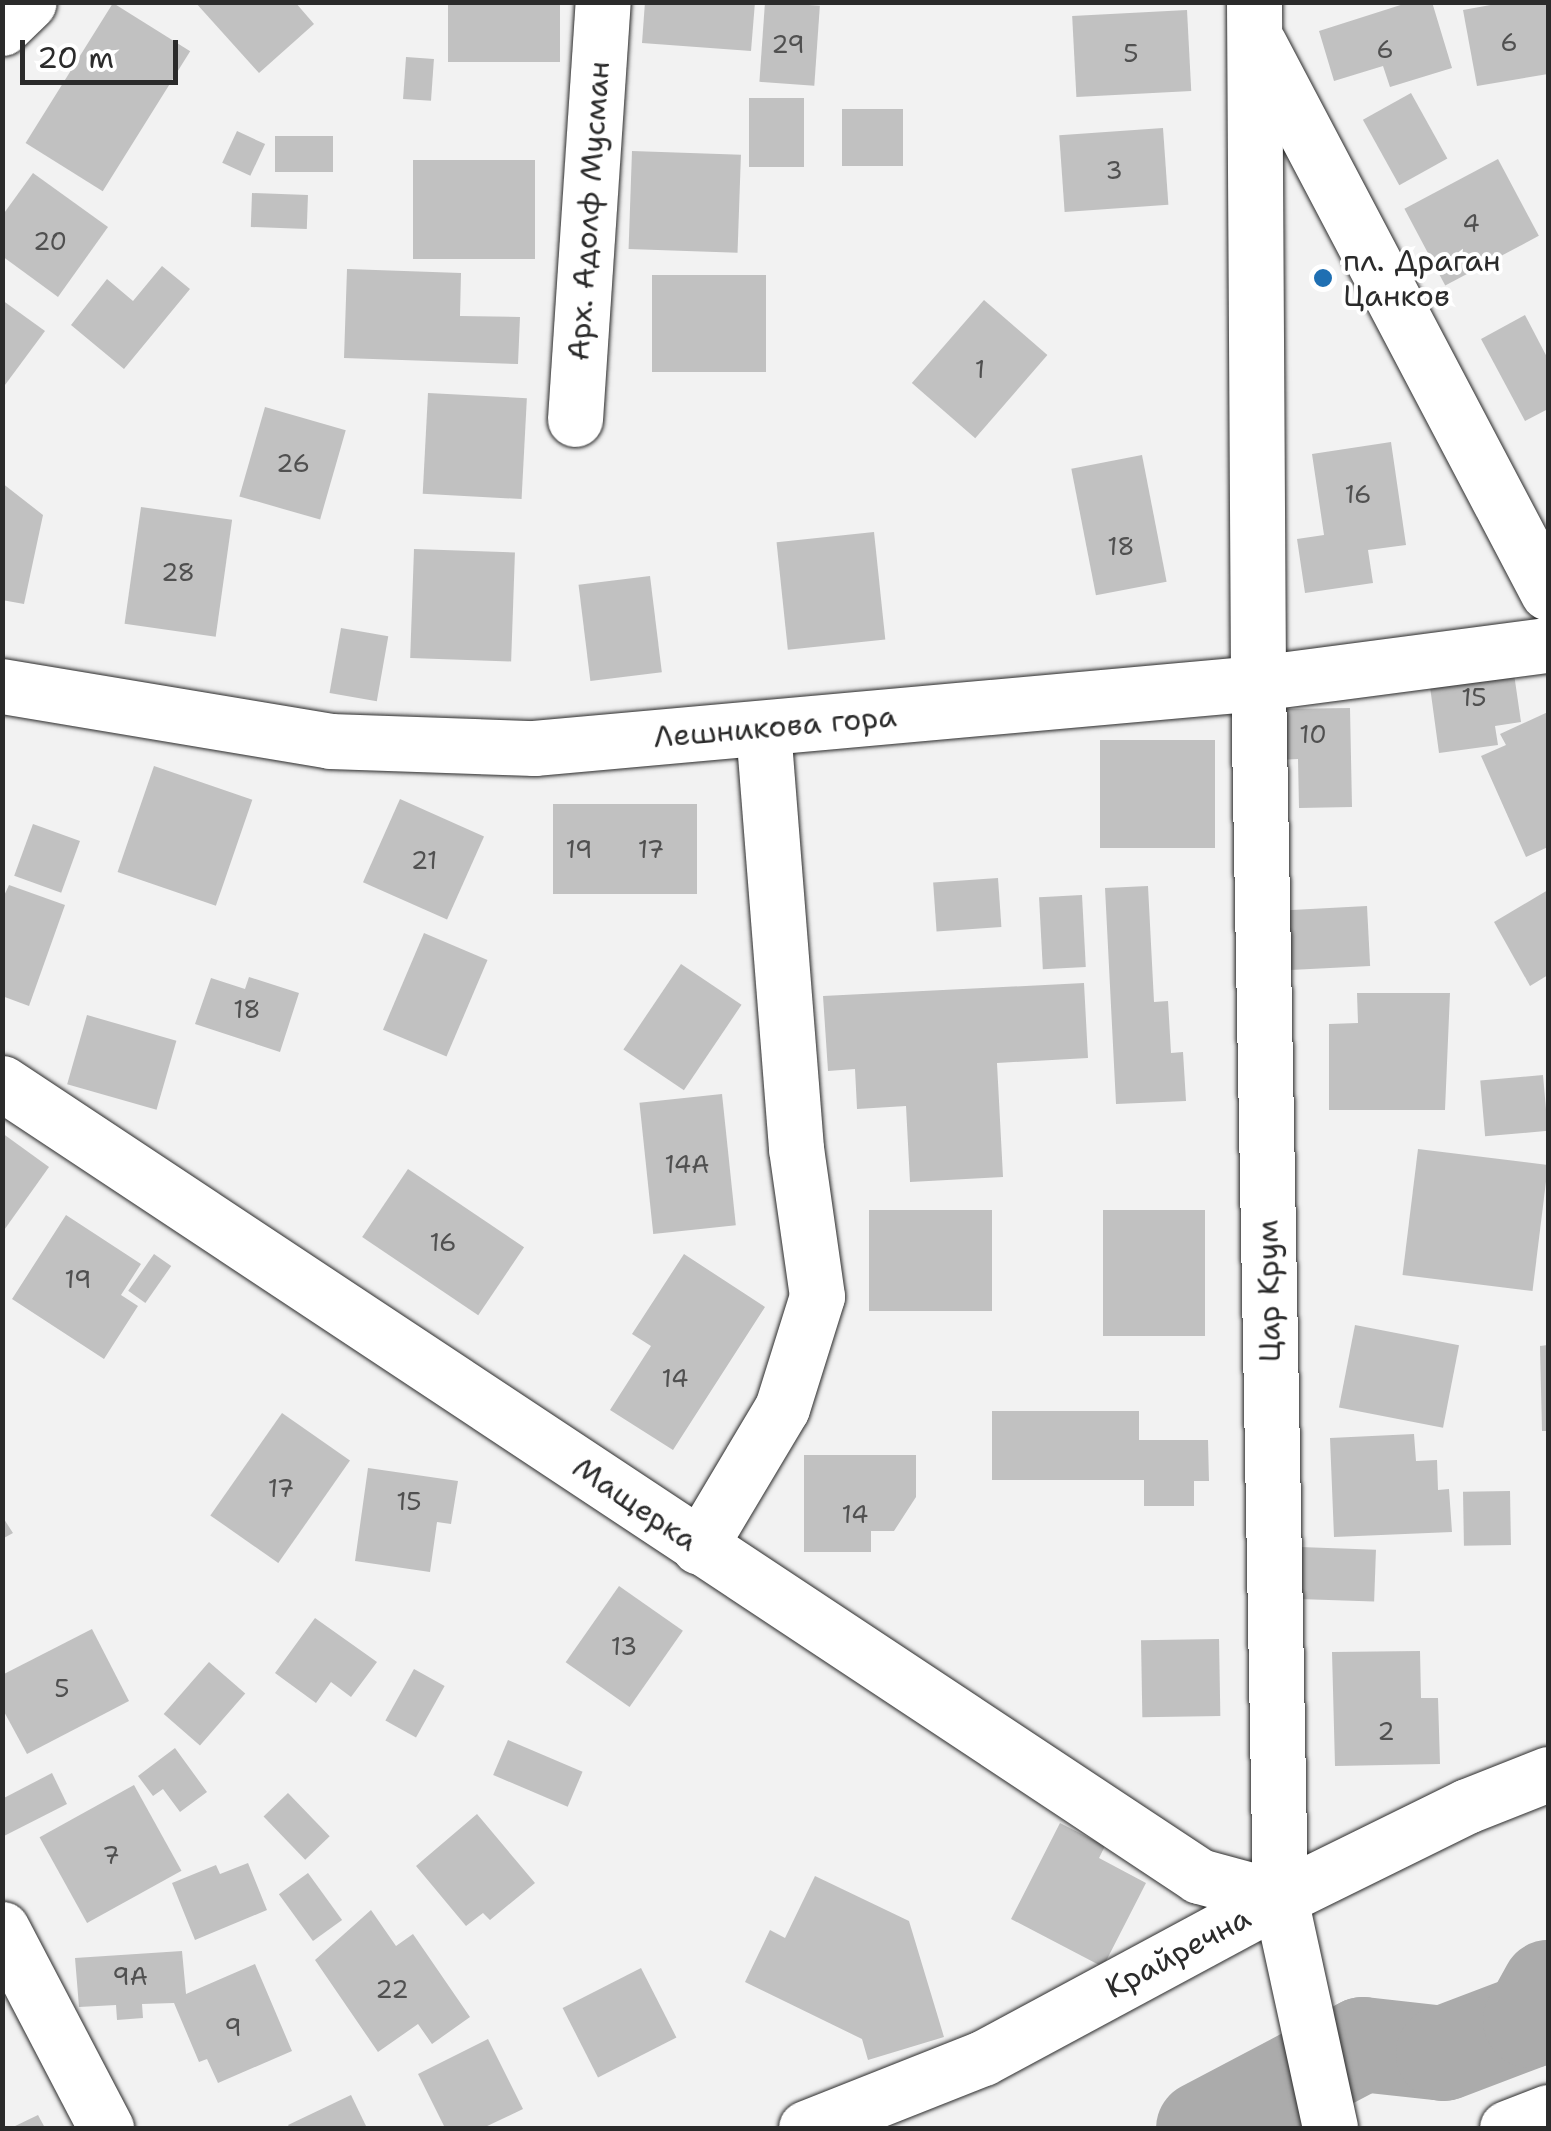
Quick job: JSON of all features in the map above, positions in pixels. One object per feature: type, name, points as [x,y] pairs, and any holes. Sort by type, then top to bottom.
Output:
[{"type":"street","points":[[2,28],[30,2]]},
{"type":"street","name":"Арх. Адолф Мусман","points":[[574,420],[603,2]]},
{"type":"street","points":[[1255,20],[1548,593]]},
{"type":"street","points":[[1255,20],[1258,683]]},
{"type":"street","name":"Лешникова гора","points":[[2,686],[330,741],[534,748],[1258,683],[1548,645]]},
{"type":"street","name":"Цар Крум","points":[[1258,683],[1280,1898],[1294,1977],[1330,2128]]},
{"type":"street","points":[[700,1547],[782,1408],[817,1296],[796,1148],[762,729]]},
{"type":"street","name":"Мащерка","points":[[2,1083],[1199,1876],[1280,1898]]},
{"type":"street","name":"Крайречна","points":[[806,2128],[983,2058],[1280,1898],[1467,1806],[1548,1774]]},
{"type":"street","points":[[2,1929],[106,2128]]},
{"type":"street","points":[[1507,2128],[1548,2112]]},
{"type":"building","points":[[195,2],[295,2],[314,24],[259,73]]},
{"type":"building","points":[[448,2],[560,2],[560,62],[448,62]]},
{"type":"building","points":[[645,2],[755,2],[751,51],[642,43]]},
{"type":"building","points":[[765,2],[820,6],[814,86],[759,82]]},
{"type":"building","points":[[1410,2],[1432,2],[1452,68],[1390,87],[1383,66],[1334,81],[1319,31]]},
{"type":"building","points":[[1507,2],[1548,2],[1548,74],[1477,86],[1463,10]]},
{"type":"building","points":[[113,3],[190,51],[103,191],[26,143]]},
{"type":"building","points":[[1187,10],[1191,91],[1076,97],[1072,16]]},
{"type":"building","points":[[406,57],[434,59],[431,101],[403,99]]},
{"type":"building","points":[[1411,93],[1447,159],[1399,185],[1363,120]]},
{"type":"building","points":[[749,98],[804,98],[804,167],[749,167]]},
{"type":"building","points":[[842,109],[903,109],[903,166],[842,166]]},
{"type":"building","points":[[1163,128],[1168,205],[1065,212],[1059,135]]},
{"type":"building","points":[[237,131],[265,144],[250,176],[222,163]]},
{"type":"building","points":[[275,136],[333,136],[333,172],[275,172]]},
{"type":"building","points":[[632,151],[741,155],[738,253],[629,249]]},
{"type":"building","points":[[1498,159],[1539,236],[1445,286],[1404,209]]},
{"type":"building","points":[[413,160],[535,160],[535,259],[413,259]]},
{"type":"building","points":[[33,173],[108,227],[58,297],[2,256],[2,216]]},
{"type":"building","points":[[252,193],[308,195],[307,229],[251,227]]},
{"type":"building","points":[[162,266],[190,289],[124,369],[71,325],[107,279],[133,301]]},
{"type":"building","points":[[347,269],[461,273],[460,316],[520,317],[518,364],[344,358]]},
{"type":"building","points":[[652,275],[766,275],[766,372],[652,372]]},
{"type":"building","points":[[2,300],[45,331],[2,389]]},
{"type":"building","points":[[984,300],[1047,355],[975,438],[912,383]]},
{"type":"building","points":[[1525,315],[1548,359],[1548,409],[1525,421],[1481,339]]},
{"type":"building","points":[[428,393],[527,398],[522,499],[423,494]]},
{"type":"building","points":[[265,407],[346,430],[320,520],[239,496]]},
{"type":"building","points":[[1391,442],[1406,545],[1368,550],[1373,583],[1305,593],[1297,539],[1324,535],[1312,454]]},
{"type":"building","points":[[1142,455],[1167,582],[1096,595],[1071,469]]},
{"type":"building","points":[[2,483],[43,515],[24,604],[2,600]]},
{"type":"building","points":[[141,507],[232,520],[216,637],[125,624]]},
{"type":"building","points":[[874,532],[885,639],[788,650],[777,542]]},
{"type":"building","points":[[414,549],[515,553],[511,661],[410,658]]},
{"type":"building","points":[[650,576],[662,672],[590,681],[579,585]]},
{"type":"building","points":[[341,628],[388,636],[377,701],[330,693]]},
{"type":"building","points":[[1512,660],[1521,722],[1495,726],[1498,745],[1439,753],[1428,672]]},
{"type":"building","points":[[1350,708],[1352,807],[1299,808],[1298,759],[1276,760],[1275,709]]},
{"type":"building","points":[[1548,712],[1548,847],[1526,857],[1481,756],[1506,745],[1500,734]]},
{"type":"building","points":[[1100,740],[1215,740],[1215,848],[1100,848]]},
{"type":"building","points":[[154,766],[252,800],[216,906],[118,872]]},
{"type":"building","points":[[400,799],[484,836],[447,920],[363,882]]},
{"type":"building","points":[[553,804],[697,804],[697,894],[553,894]]},
{"type":"building","points":[[33,824],[80,841],[61,893],[14,876]]},
{"type":"building","points":[[998,878],[1001,927],[937,931],[933,883]]},
{"type":"building","points":[[9,885],[65,905],[29,1006],[2,996],[2,900]]},
{"type":"building","points":[[1148,886],[1154,1002],[1168,1001],[1171,1053],[1183,1052],[1186,1101],[1116,1104],[1105,888]]},
{"type":"building","points":[[1548,890],[1548,975],[1530,986],[1494,922]]},
{"type":"building","points":[[1082,895],[1086,967],[1043,969],[1039,897]]},
{"type":"building","points":[[1367,906],[1370,966],[1290,970],[1287,910]]},
{"type":"building","points":[[424,933],[488,960],[446,1057],[383,1030]]},
{"type":"building","points":[[681,964],[742,1005],[684,1090],[623,1049]]},
{"type":"building","points":[[249,977],[299,993],[280,1052],[195,1024],[211,978],[245,989]]},
{"type":"building","points":[[1084,983],[1088,1058],[997,1063],[1003,1177],[910,1182],[906,1106],[857,1109],[855,1069],[828,1071],[823,996]]},
{"type":"building","points":[[1357,993],[1450,993],[1445,1110],[1329,1110],[1329,1024],[1358,1023]]},
{"type":"building","points":[[87,1015],[176,1041],[157,1110],[67,1084]]},
{"type":"building","points":[[1543,1075],[1548,1131],[1485,1136],[1480,1080]]},
{"type":"building","points":[[722,1094],[736,1225],[653,1234],[639,1103]]},
{"type":"building","points":[[2,1133],[49,1167],[2,1233]]},
{"type":"building","points":[[1418,1149],[1548,1165],[1533,1291],[1403,1275]]},
{"type":"building","points":[[408,1169],[524,1247],[478,1315],[362,1237]]},
{"type":"building","points":[[869,1210],[992,1210],[992,1311],[869,1311]]},
{"type":"building","points":[[1103,1210],[1205,1210],[1205,1336],[1103,1336]]},
{"type":"building","points":[[66,1215],[141,1264],[121,1295],[138,1306],[104,1359],[12,1299]]},
{"type":"building","points":[[154,1254],[171,1266],[145,1303],[128,1291]]},
{"type":"building","points":[[684,1254],[765,1307],[673,1450],[610,1410],[651,1346],[632,1334]]},
{"type":"building","points":[[1355,1325],[1459,1345],[1443,1428],[1339,1407]]},
{"type":"building","points":[[1548,1345],[1548,1431],[1542,1431],[1540,1346]]},
{"type":"building","points":[[992,1411],[1139,1411],[1139,1440],[1208,1440],[1209,1481],[1194,1481],[1194,1506],[1144,1506],[1144,1480],[992,1480]]},
{"type":"building","points":[[282,1413],[350,1461],[278,1563],[210,1515]]},
{"type":"building","points":[[1414,1434],[1416,1461],[1437,1460],[1438,1490],[1449,1489],[1452,1532],[1334,1537],[1330,1438]]},
{"type":"building","points":[[804,1455],[916,1455],[916,1497],[894,1531],[871,1531],[871,1552],[804,1552]]},
{"type":"building","points":[[368,1468],[458,1481],[451,1524],[437,1522],[430,1572],[355,1561]]},
{"type":"building","points":[[1510,1491],[1511,1545],[1464,1546],[1463,1492]]},
{"type":"building","points":[[2,1516],[13,1533],[2,1539]]},
{"type":"building","points":[[1300,1547],[1376,1550],[1374,1602],[1298,1599]]},
{"type":"building","points":[[619,1586],[683,1631],[630,1707],[566,1662]]},
{"type":"building","points":[[315,1618],[377,1662],[351,1697],[331,1682],[316,1703],[275,1673]]},
{"type":"building","points":[[92,1629],[129,1701],[27,1754],[2,1708],[2,1675]]},
{"type":"building","points":[[1219,1639],[1220,1716],[1142,1717],[1141,1640]]},
{"type":"building","points":[[1420,1651],[1421,1698],[1438,1698],[1440,1764],[1335,1766],[1332,1652]]},
{"type":"building","points":[[209,1662],[245,1693],[200,1746],[164,1714]]},
{"type":"building","points":[[414,1669],[445,1686],[416,1738],[385,1721]]},
{"type":"building","points":[[508,1740],[583,1772],[568,1807],[493,1775]]},
{"type":"building","points":[[175,1748],[207,1792],[180,1812],[163,1789],[153,1796],[138,1776]]},
{"type":"building","points":[[52,1773],[67,1804],[2,1837],[2,1799]]},
{"type":"building","points":[[134,1785],[182,1871],[87,1923],[40,1837]]},
{"type":"building","points":[[288,1793],[330,1836],[305,1860],[264,1817]]},
{"type":"building","points":[[477,1814],[535,1883],[490,1920],[483,1913],[466,1926],[416,1866]]},
{"type":"building","points":[[1060,1823],[1105,1846],[1099,1858],[1146,1883],[1103,1967],[1011,1919]]},
{"type":"building","points":[[248,1863],[267,1910],[195,1940],[172,1883],[216,1865],[220,1874]]},
{"type":"building","points":[[308,1873],[342,1920],[313,1941],[279,1894]]},
{"type":"building","points":[[815,1876],[909,1921],[944,2037],[868,2060],[862,2039],[745,1982],[770,1930],[785,1938]]},
{"type":"building","points":[[371,1910],[396,1946],[413,1934],[470,2017],[432,2044],[418,2024],[378,2052],[315,1960]]},
{"type":"building","points":[[182,1951],[186,1994],[255,1964],[292,2051],[218,2083],[207,2059],[199,2062],[174,2003],[142,2004],[143,2018],[117,2020],[116,2005],[79,2007],[75,1958]]},
{"type":"building","points":[[641,1968],[676,2037],[598,2077],[563,2008]]},
{"type":"building","points":[[488,2039],[523,2109],[483,2128],[445,2128],[418,2074]]},
{"type":"building","points":[[351,2095],[367,2128],[288,2125]]},
{"type":"building","points":[[38,2115],[45,2128],[11,2128]]},
{"type":"waterway","points":[[1203,2128],[1362,2044],[1443,2053],[1530,2020],[1548,1987]]},
{"type":"place","name":"пл. Драган Цанков","points":[[1323,278]]}]
